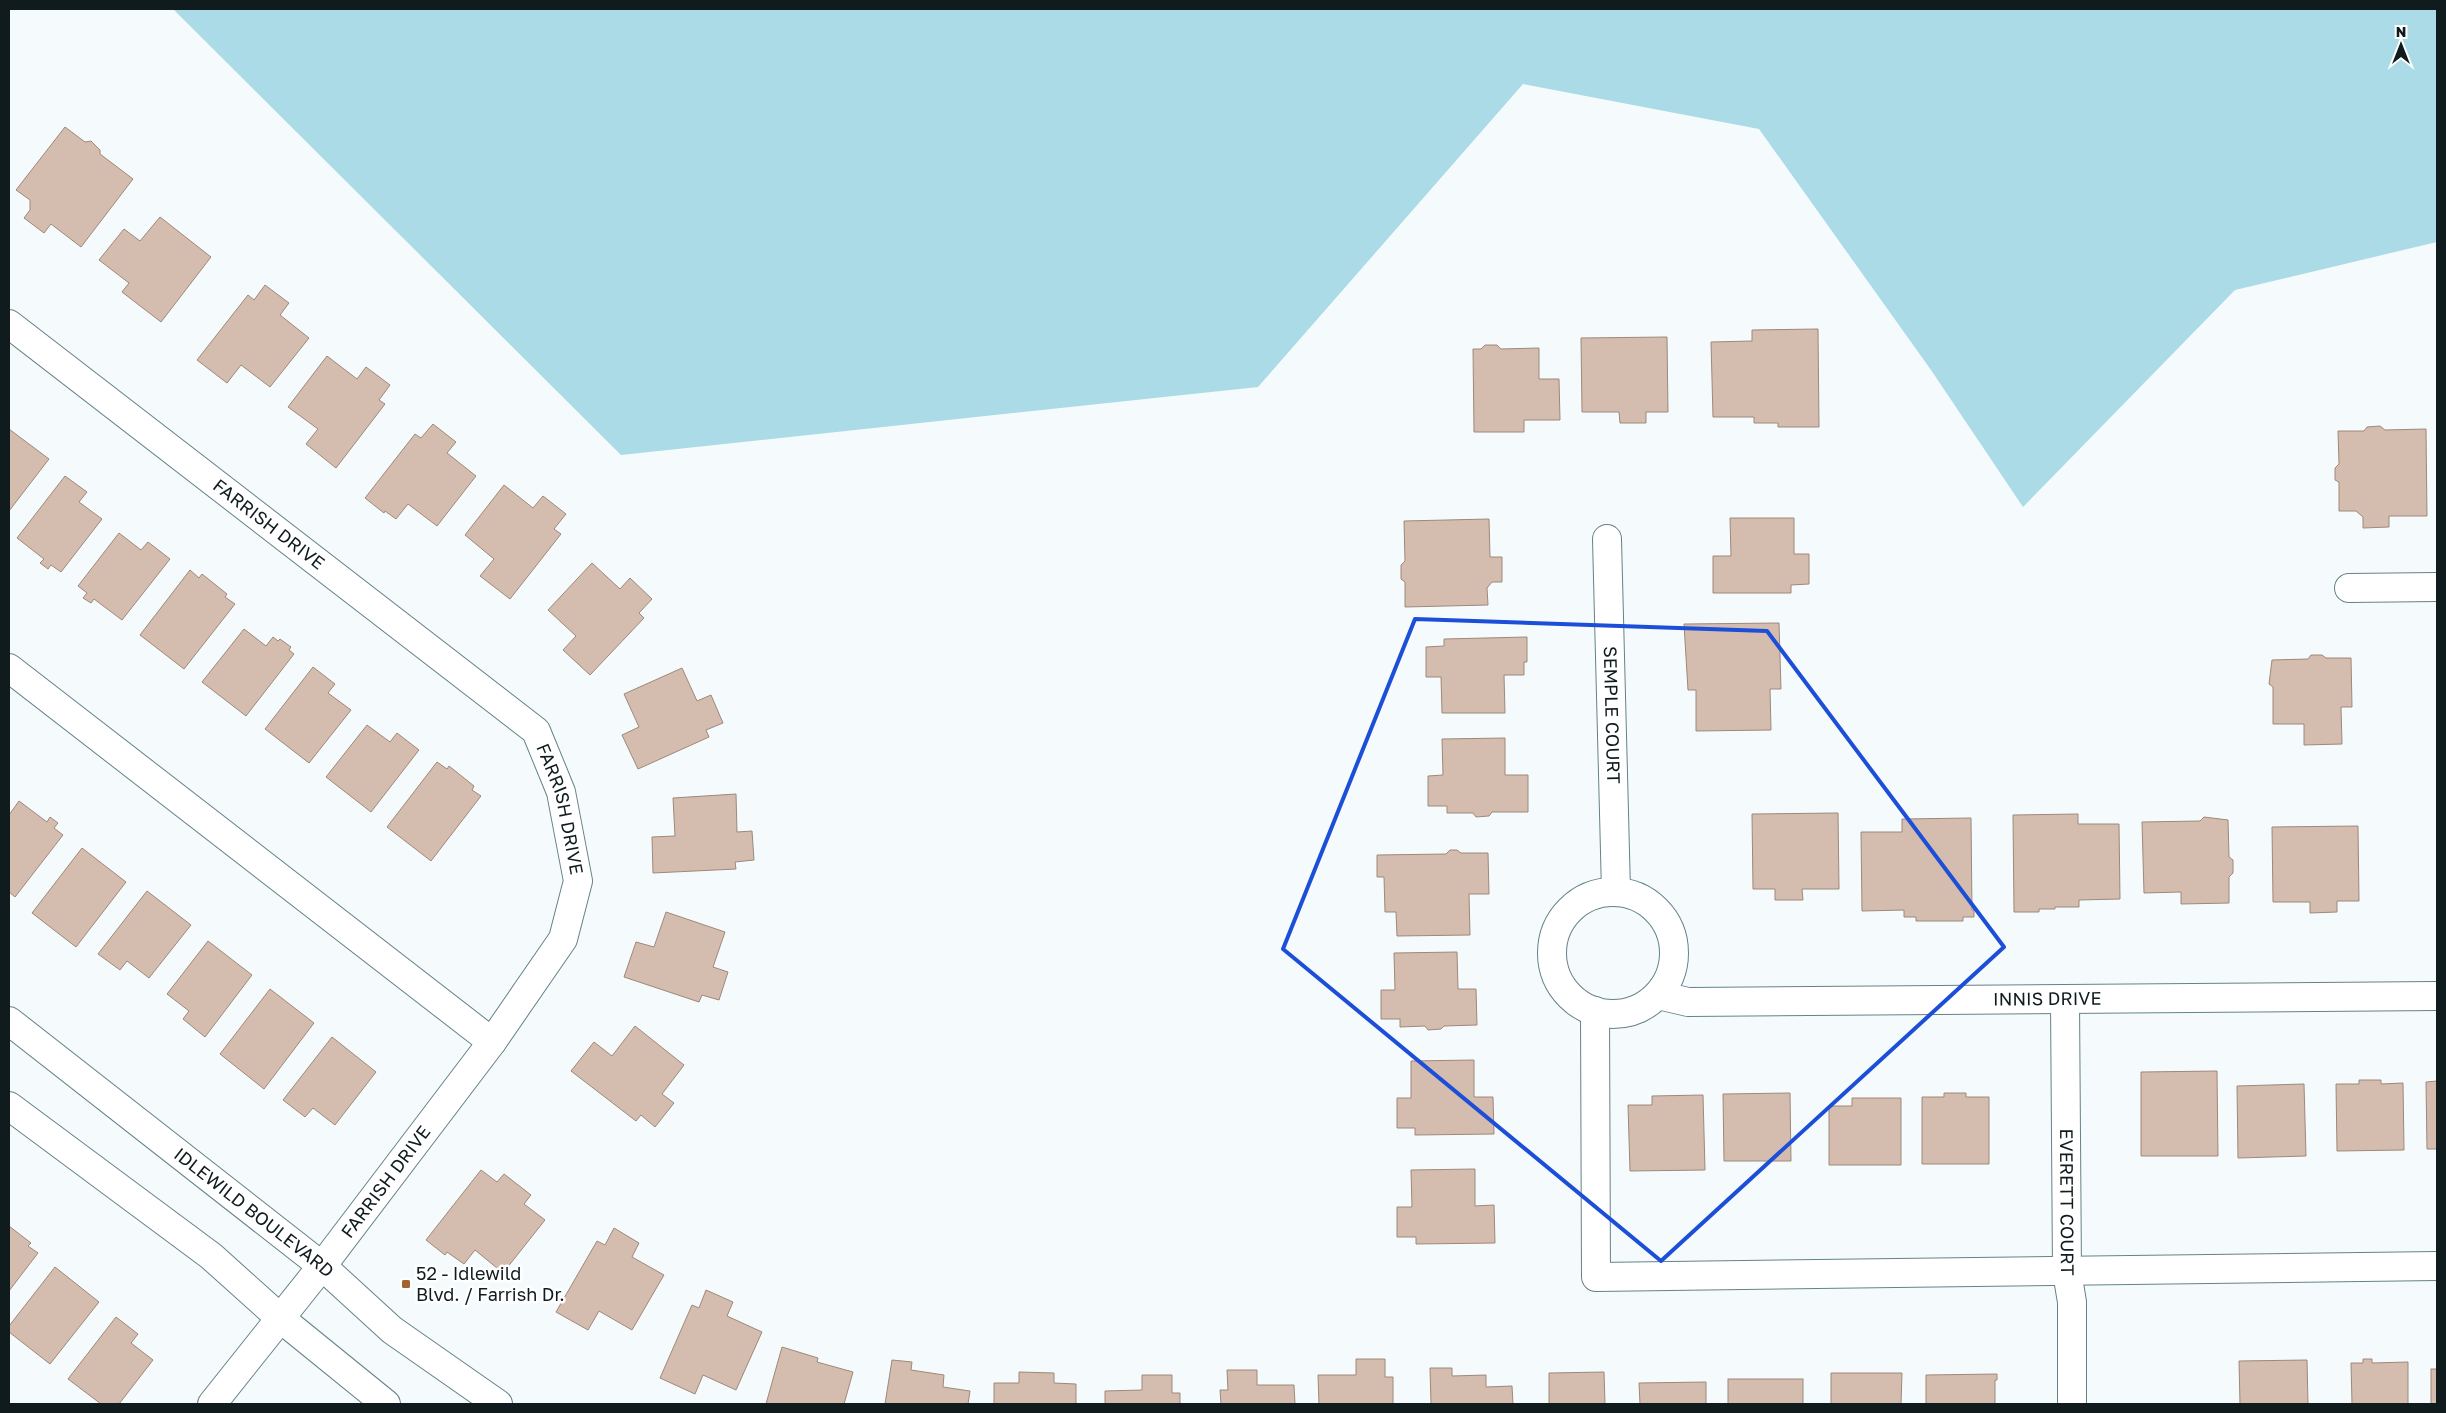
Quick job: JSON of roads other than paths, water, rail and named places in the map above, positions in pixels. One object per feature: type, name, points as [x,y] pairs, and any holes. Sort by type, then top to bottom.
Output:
[{"type":"street","name":"FARRISH DRIVE","points":[[9,324],[536,731],[561,792],[578,881],[563,939],[492,1042],[322,1266],[212,1404]]},
{"type":"street","name":"SEMPLE COURT","points":[[1606,539],[1616,892]]},
{"type":"street","points":[[2349,588],[2437,587]]},
{"type":"street","points":[[9,668],[492,1042]]},
{"type":"street","points":[[1616,892],[1636,896],[1653,906],[1666,921],[1674,939],[1674,959],[1670,978],[1658,995],[1645,1006],[1629,1012],[1612,1014],[1595,1011],[1577,1002],[1563,989],[1555,971],[1552,952],[1555,932],[1565,915],[1579,902],[1597,894],[1616,892]]},
{"type":"street","name":"INNIS DRIVE","points":[[1658,995],[1688,1002],[2066,1001],[2437,996]]},
{"type":"street","name":"EVERETT COURT","points":[[2066,1001],[2067,1272],[2072,1302],[2072,1404]]},
{"type":"street","points":[[1595,1011],[1596,1277],[2437,1266]]},
{"type":"street","name":"IDLEWILD BOULEVARD","points":[[9,1021],[322,1266],[392,1330],[498,1404]]},
{"type":"street","points":[[9,1106],[211,1256],[280,1318],[386,1404]]},
{"type":"place","name":"52 - Idlewild Blvd. / Farrish Dr.","points":[[406,1284]]}]
